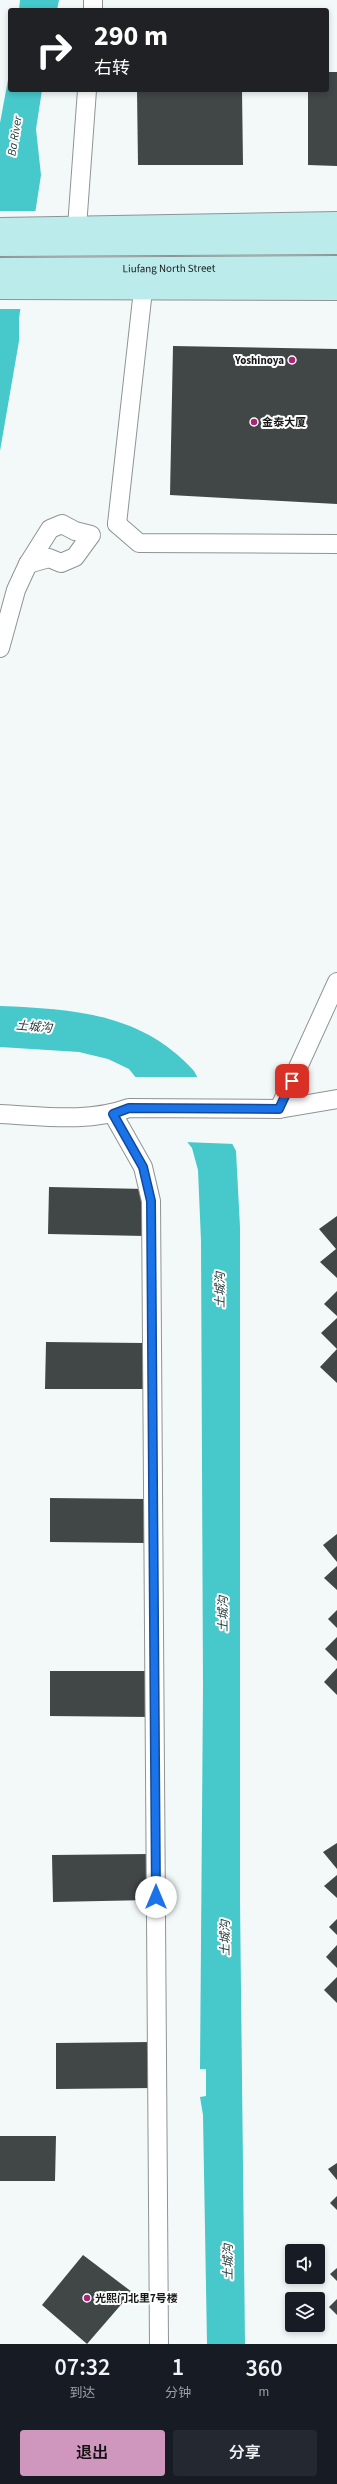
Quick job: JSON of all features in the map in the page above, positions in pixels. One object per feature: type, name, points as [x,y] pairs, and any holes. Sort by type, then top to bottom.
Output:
[{"type":"street","points":[[77,227],[87,92]]},
{"type":"street","points":[[0,245],[49,237],[77,227],[337,223]]},
{"type":"street","points":[[0,229],[49,237],[337,243]]},
{"type":"street","name":"Liufang North Street","points":[[0,269],[43,279],[337,267]]},
{"type":"street","points":[[0,288],[43,279],[143,290],[337,290]]},
{"type":"street","points":[[117,524],[143,290]]},
{"type":"street","points":[[0,648],[16,590],[28,564],[50,529],[62,524],[91,535]]},
{"type":"street","points":[[28,564],[49,558],[60,563],[75,557],[91,535],[117,524]]},
{"type":"street","points":[[117,524],[139,543],[337,544]]},
{"type":"street","points":[[279,1109],[337,982]]},
{"type":"street","points":[[0,1114],[77,1118],[121,1111],[236,1107],[279,1109],[337,1099]]},
{"type":"street","points":[[121,1111],[143,1167],[151,1201],[159,2344]]},
{"type":"water","points":[[20,0],[59,0],[57,8],[19,8]]},
{"type":"water","name":"Ba River","points":[[8,80],[8,92],[42,92],[36,129],[41,175],[19,318],[19,341],[0,451],[0,123]]},
{"type":"water","name":"土城沟","points":[[0,1006],[54,1009],[105,1018],[129,1026],[152,1037],[174,1052],[194,1071],[236,1151],[240,1227],[240,1901],[245,2344],[207,2344],[203,2115],[200,2097],[206,2096],[206,2069],[200,2069],[203,1688],[201,1241],[198,1170],[192,1148],[129,1069],[108,1059],[79,1052],[0,1047]]},
{"type":"pier","points":[[0,211],[38,211],[22,309],[0,309]]},
{"type":"pier","points":[[132,1077],[199,1077],[235,1144],[184,1142]]},
{"type":"building","points":[[329,72],[337,72],[337,166],[308,165],[308,92],[329,92]]},
{"type":"building","points":[[137,92],[242,92],[243,165],[138,165]]},
{"type":"building","name":"金泰大厦","points":[[173,346],[337,349],[337,504],[170,495]]},
{"type":"building","points":[[49,1187],[146,1189],[145,1236],[48,1234]]},
{"type":"building","points":[[337,1216],[337,1278],[320,1262],[336,1249],[319,1229]]},
{"type":"building","points":[[337,1291],[337,1316],[324,1304]]},
{"type":"building","points":[[337,1318],[337,1349],[321,1333]]},
{"type":"building","points":[[46,1342],[143,1343],[143,1389],[45,1389]]},
{"type":"building","points":[[337,1349],[337,1383],[320,1367]]},
{"type":"building","points":[[50,1498],[146,1499],[146,1543],[50,1542]]},
{"type":"building","points":[[337,1534],[337,1562],[323,1545]]},
{"type":"building","points":[[337,1566],[337,1590],[324,1578]]},
{"type":"building","points":[[337,1610],[337,1628],[328,1619]]},
{"type":"building","points":[[337,1637],[337,1661],[325,1649]]},
{"type":"building","points":[[337,1668],[337,1695],[324,1682]]},
{"type":"building","points":[[50,1671],[149,1671],[149,1717],[50,1716]]},
{"type":"building","points":[[337,1843],[337,1869],[323,1852]]},
{"type":"building","points":[[149,1854],[150,1900],[53,1902],[52,1855]]},
{"type":"building","points":[[337,1875],[337,1898],[324,1886]]},
{"type":"building","points":[[337,1919],[337,1935],[329,1927]]},
{"type":"building","points":[[337,1945],[337,1968],[326,1957]]},
{"type":"building","points":[[337,1977],[337,2003],[324,1990]]},
{"type":"building","points":[[153,2042],[154,2088],[56,2089],[56,2043]]},
{"type":"building","points":[[0,2136],[56,2136],[55,2181],[0,2181]]},
{"type":"building","points":[[337,2163],[337,2180],[328,2169]]},
{"type":"building","points":[[337,2196],[337,2210],[330,2203]]},
{"type":"building","name":"光熙门北里7号楼","points":[[83,2255],[132,2292],[87,2344],[42,2305]]},
{"type":"building","points":[[337,2268],[337,2281],[330,2274]]},
{"type":"building","points":[[337,2299],[337,2315],[329,2307]]},
{"type":"place","name":"Yoshinoya","points":[[292,360]]},
{"type":"place","name":"金泰大厦","points":[[254,422]]},
{"type":"place","name":"光熙门北里7号楼","points":[[87,2298]]},
{"type":"route","points":[[156,1897],[151,1201],[143,1167],[113,1114],[129,1108],[236,1107],[279,1109],[292,1081]]}]
